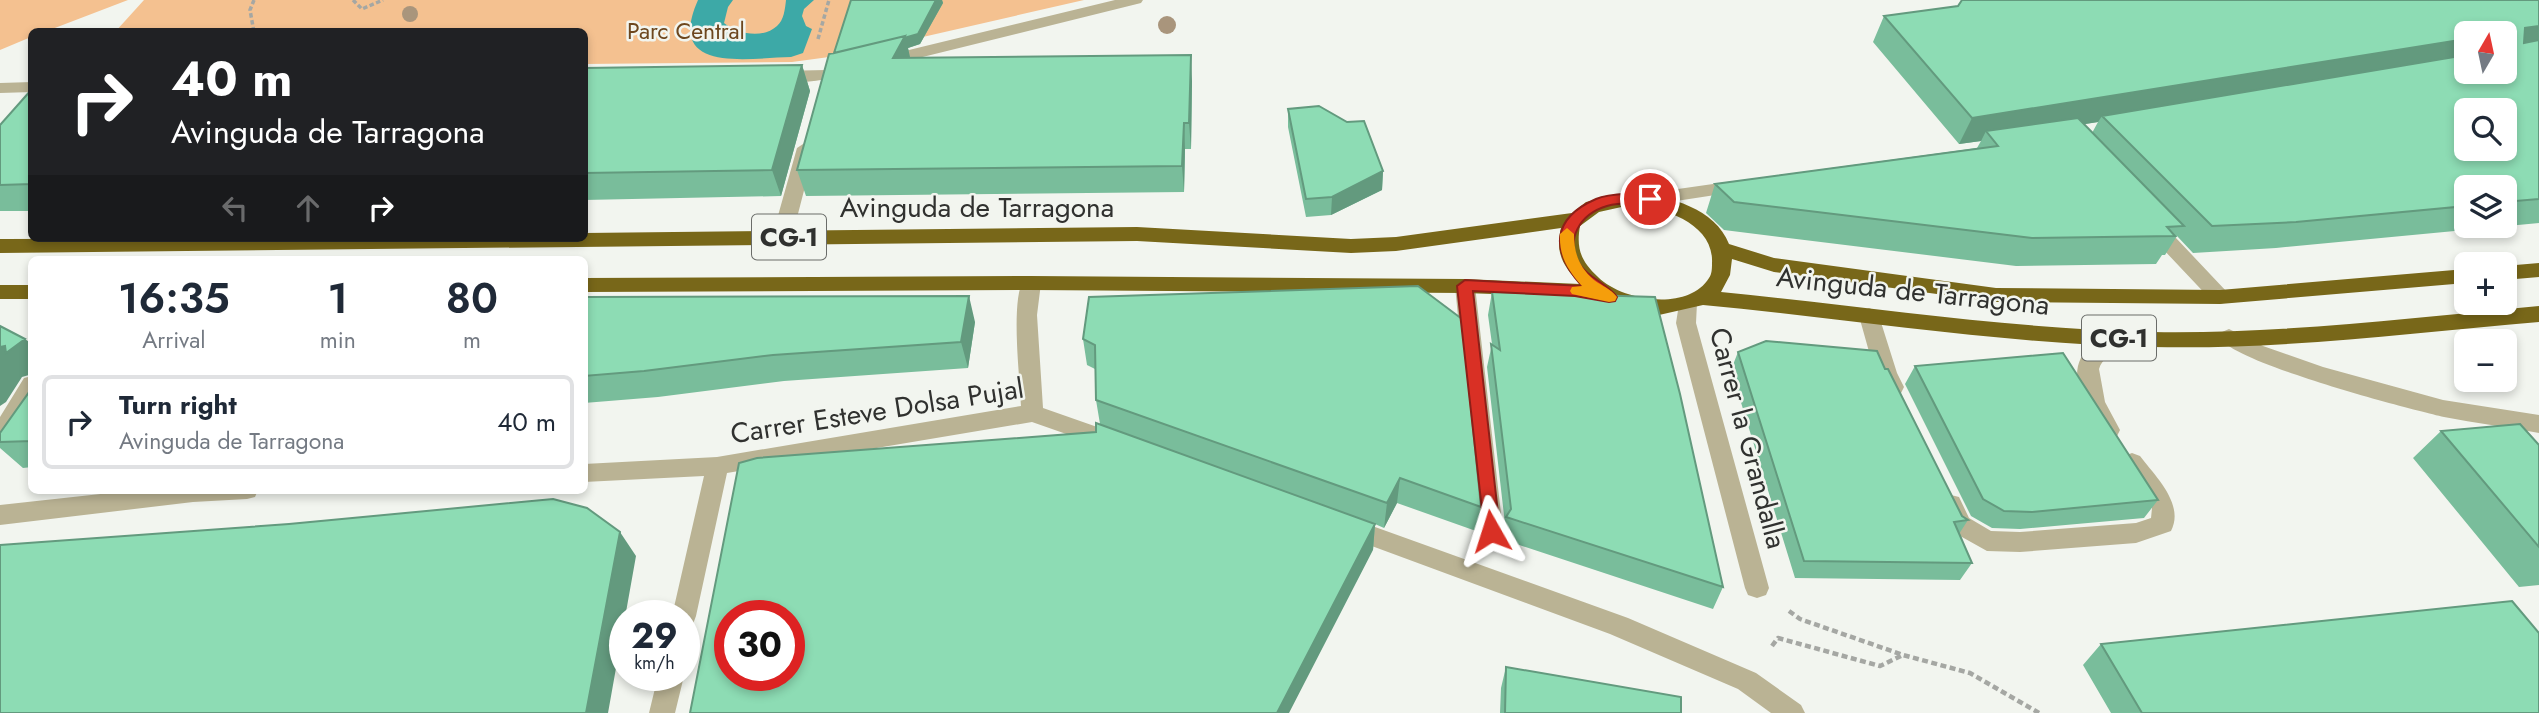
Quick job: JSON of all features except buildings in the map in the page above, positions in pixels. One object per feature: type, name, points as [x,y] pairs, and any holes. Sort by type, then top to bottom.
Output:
[{"type":"highway","name":"CG-1","points":[[1609,297],[1588,283],[1574,268],[1566,250],[1567,234],[1575,219],[1601,202],[1635,198],[1674,206],[1695,217],[1712,232],[1721,249]]},
{"type":"highway","name":"Avinguda de Tarragona","points":[[588,239],[1137,234],[1351,246],[1396,244],[1575,219]]},
{"type":"highway","name":"Avinguda de Tarragona","points":[[0,246],[348,242]]},
{"type":"highway","name":"Avinguda de Tarragona","points":[[1721,249],[1774,265],[1996,295],[2220,297],[2454,277]]},
{"type":"highway","points":[[1694,300],[1713,288],[1721,276],[1724,262],[1721,249]]},
{"type":"highway","points":[[2517,272],[2539,270]]},
{"type":"highway","name":"CG-1","points":[[588,285],[1031,283],[1465,286],[1575,290],[1635,305],[1662,307],[1694,300]]},
{"type":"highway","points":[[0,292],[28,292]]},
{"type":"highway","name":"Avinguda de Tarragona","points":[[1694,300],[1983,329],[2130,338],[2229,337],[2539,314]]},
{"type":"street","points":[[765,76],[825,82],[1135,0]]},
{"type":"street","points":[[0,88],[28,87]]},
{"type":"street","points":[[782,237],[812,128]]},
{"type":"street","points":[[1650,199],[1762,183]]},
{"type":"street","points":[[2142,215],[2220,297]]},
{"type":"street","points":[[1031,283],[1027,315],[1032,413]]},
{"type":"street","points":[[1465,286],[1491,531]]},
{"type":"street","name":"Carrer la Grandalla","points":[[1694,300],[1686,323],[1757,588]]},
{"type":"street","points":[[1869,316],[1885,373],[1903,408]]},
{"type":"street","points":[[2229,337],[2256,352],[2311,371],[2418,402],[2539,424]]},
{"type":"street","points":[[1944,490],[1961,525],[1987,541],[2020,542],[2136,533],[2163,524],[2163,506],[2106,425],[2089,388],[2088,368],[2097,352],[2130,338]]},
{"type":"street","points":[[0,436],[28,390]]},
{"type":"street","name":"Carrer Esteve Dolsa Pujal","points":[[588,473],[716,466],[1032,413],[1134,449]]},
{"type":"street","points":[[687,600],[716,466]]},
{"type":"street","points":[[0,515],[184,494]]},
{"type":"street","points":[[1334,522],[1619,626],[1747,681],[1791,713]]},
{"type":"street","points":[[662,713],[667,691]]},
{"type":"path","points":[[253,28],[250,10],[254,0]]},
{"type":"path","points":[[353,0],[362,9],[383,0]]},
{"type":"path","points":[[1757,588],[1800,619],[1903,655],[1970,673],[2039,713]]},
{"type":"path","points":[[1747,681],[1778,638],[1880,666],[1903,655]]},
{"type":"green space","points":[[0,0],[128,0],[55,28],[28,28],[28,38],[0,50]]},
{"type":"green space","name":"Parc Central","points":[[144,0],[1084,0],[844,55],[792,62],[588,64],[588,28],[119,28]]},
{"type":"water","points":[[698,0],[733,0],[728,7],[724,23],[743,32],[758,34],[765,33],[779,24],[786,0],[814,0],[804,9],[802,16],[806,26],[812,29],[803,53],[791,57],[715,57],[701,51],[692,40],[691,24]]},
{"type":"slow traffic","points":[[1567,234],[1566,250],[1574,268],[1588,283],[1609,297],[1578,291]]},
{"type":"route","points":[[1491,531],[1465,286],[1575,290],[1609,297],[1588,283],[1574,268],[1566,250],[1567,234],[1575,219],[1601,202],[1650,199]]}]
